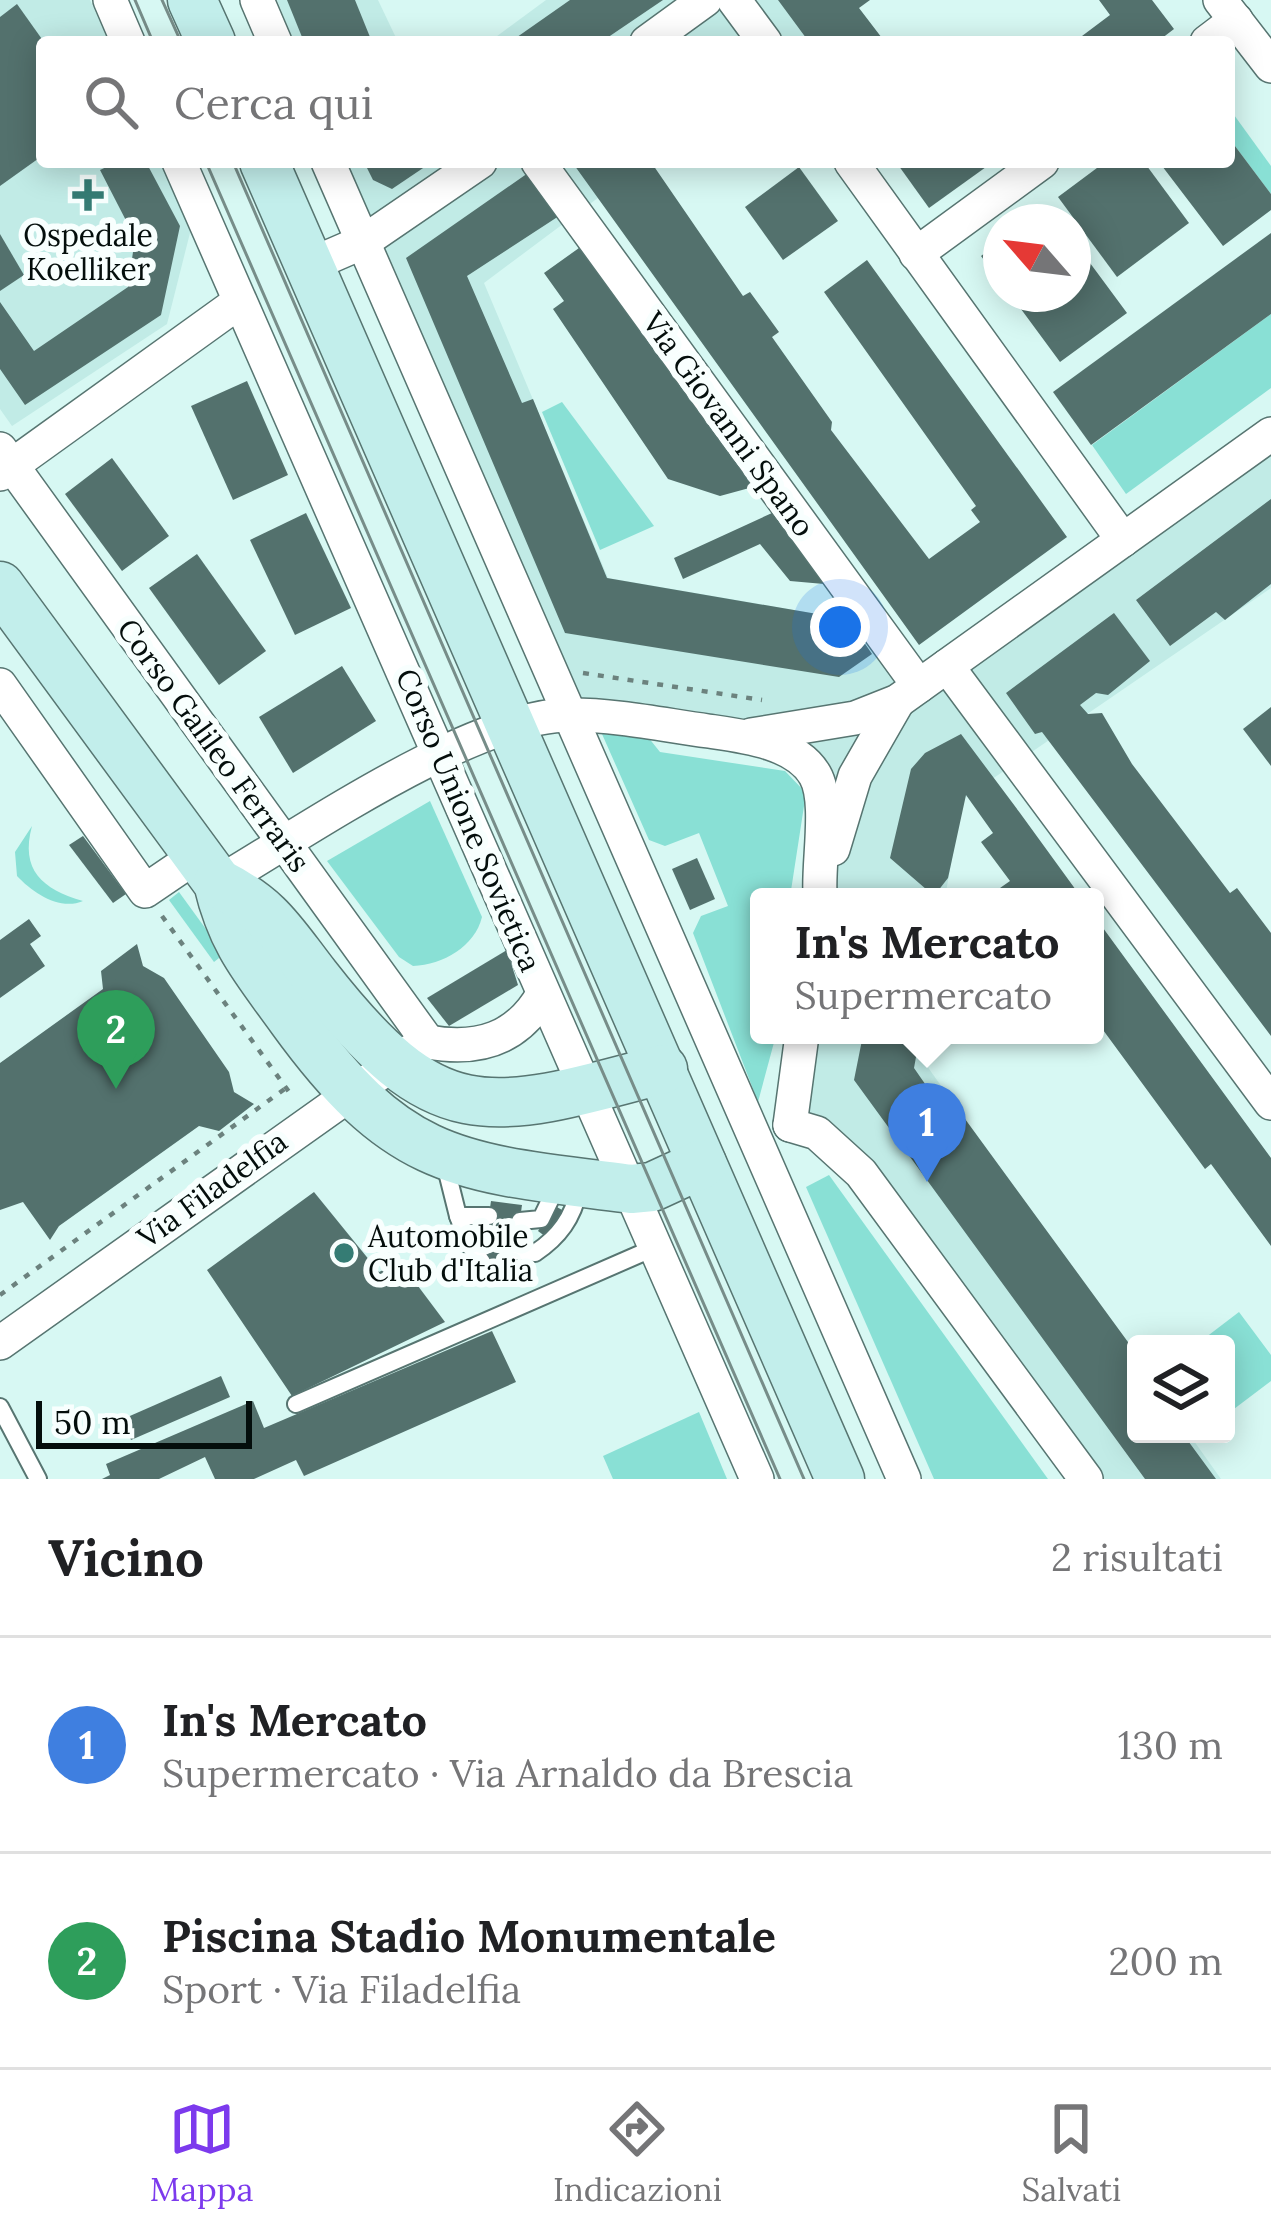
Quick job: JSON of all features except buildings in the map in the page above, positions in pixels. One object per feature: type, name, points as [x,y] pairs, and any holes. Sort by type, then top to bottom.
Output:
[{"type":"main road","points":[[192,0],[208,36]]},
{"type":"main road","points":[[267,168],[840,1479]]},
{"type":"main road","points":[[0,586],[208,869],[230,932],[348,1092],[419,1148],[560,1194],[652,1187],[702,1164]]},
{"type":"main road","points":[[208,869],[258,903],[366,1041],[409,1053],[428,1087],[473,1102],[533,1102],[663,1070]]},
{"type":"street","points":[[110,0],[125,36]]},
{"type":"street","points":[[257,0],[272,36]]},
{"type":"street","points":[[655,36],[705,0]]},
{"type":"street","points":[[734,0],[761,36]]},
{"type":"street","points":[[1211,36],[1228,10],[1271,66]]},
{"type":"street","name":"Corso Unione Sovietica","points":[[182,168],[757,1479]]},
{"type":"street","points":[[331,168],[904,1479]]},
{"type":"street","points":[[310,266],[364,242],[471,168]]},
{"type":"street","name":"Via Giovanni Spano","points":[[542,168],[921,684],[1094,888]]},
{"type":"street","points":[[854,168],[1123,540]]},
{"type":"street","points":[[916,254],[1034,168]]},
{"type":"street","points":[[4,462],[239,302]]},
{"type":"street","points":[[743,736],[855,718],[921,684],[1271,434]]},
{"type":"street","name":"Corso Galileo Ferraris","points":[[4,462],[285,843],[409,1053]]},
{"type":"street","points":[[822,888],[855,776],[921,684]]},
{"type":"street","points":[[0,685],[145,891],[285,843],[442,754],[510,723],[570,715],[743,736],[797,755],[815,775],[823,800],[820,888]]},
{"type":"street","name":"Via Giovanni Spano","points":[[1104,900],[1268,1094]]},
{"type":"street","points":[[409,1053],[500,1037],[528,1020],[543,994]]},
{"type":"street","points":[[790,1125],[801,1044]]},
{"type":"street","points":[[663,1070],[716,1048]]},
{"type":"street","name":"Via Filadelfia","points":[[0,1343],[308,1120],[409,1053]]},
{"type":"street","points":[[702,1164],[790,1125],[817,1133],[861,1173],[1086,1479]]},
{"type":"lane","points":[[444,1158],[458,1216],[482,1240],[458,1216]]},
{"type":"lane","points":[[560,1194],[564,1228],[535,1253],[516,1244],[560,1194]]},
{"type":"lane","points":[[296,1403],[656,1247]]},
{"type":"lane","points":[[0,1407],[38,1479]]},
{"type":"path","points":[[550,668],[765,701]]},
{"type":"path","points":[[145,891],[308,1120]]},
{"type":"path","points":[[0,1295],[286,1088]]},
{"type":"shaded area","name":"Ospedale Koelliker","points":[[0,0],[90,0],[106,36],[36,36],[36,168],[165,168],[191,229],[167,324],[12,426],[0,409]]},
{"type":"shaded area","points":[[277,0],[378,0],[395,36],[292,36]]},
{"type":"shaded area","points":[[546,0],[866,0],[817,36],[497,36]]},
{"type":"shaded area","points":[[1235,116],[1271,166],[1271,194],[1235,146]]},
{"type":"shaded area","points":[[345,168],[638,168],[484,283],[608,578],[823,615],[838,604],[907,694],[1271,433],[1271,588],[963,799],[947,888],[819,888],[797,755],[570,715]]},
{"type":"shaded area","points":[[1271,314],[1271,388],[1126,494],[1092,445]]},
{"type":"shaded area","points":[[562,402],[654,526],[600,550],[542,412]]},
{"type":"shaded area","points":[[602,734],[648,737],[660,752],[785,771],[806,793],[791,888],[750,888],[750,1044],[774,1044],[758,1102],[693,933],[701,916],[728,906],[699,833],[665,846],[649,840]]},
{"type":"shaded area","points":[[430,801],[482,917],[472,937],[456,952],[413,966],[399,957],[327,861]]},
{"type":"shaded area","points":[[32,826],[29,855],[38,876],[83,901],[65,904],[47,899],[17,876],[15,852]]},
{"type":"shaded area","points":[[179,892],[224,954],[214,962],[169,900]]},
{"type":"shaded area","points":[[801,1044],[918,1044],[917,1052],[1127,1347],[1127,1443],[1195,1443],[1221,1479],[1086,1479],[861,1173],[790,1125]]},
{"type":"shaded area","points":[[829,1175],[1048,1479],[934,1479],[806,1187]]},
{"type":"shaded area","points":[[1239,1312],[1271,1355],[1271,1381],[1235,1408],[1235,1335],[1209,1335]]},
{"type":"shaded area","points":[[699,1412],[727,1479],[613,1479],[603,1456]]},
{"type":"tram line","points":[[135,0],[150,36]]},
{"type":"tram line","points":[[162,0],[178,36]]},
{"type":"tram line","points":[[209,168],[780,1479]]},
{"type":"tram line","points":[[236,168],[804,1479]]},
{"type":"place","name":"Ospedale Koelliker","points":[[88,195]]},
{"type":"place","name":"Piscina Stadio Monumentale","points":[[116,1089]]},
{"type":"place","name":"In's Mercato","points":[[927,1182]]},
{"type":"place","name":"Automobile Club d'Italia","points":[[344,1253]]}]
